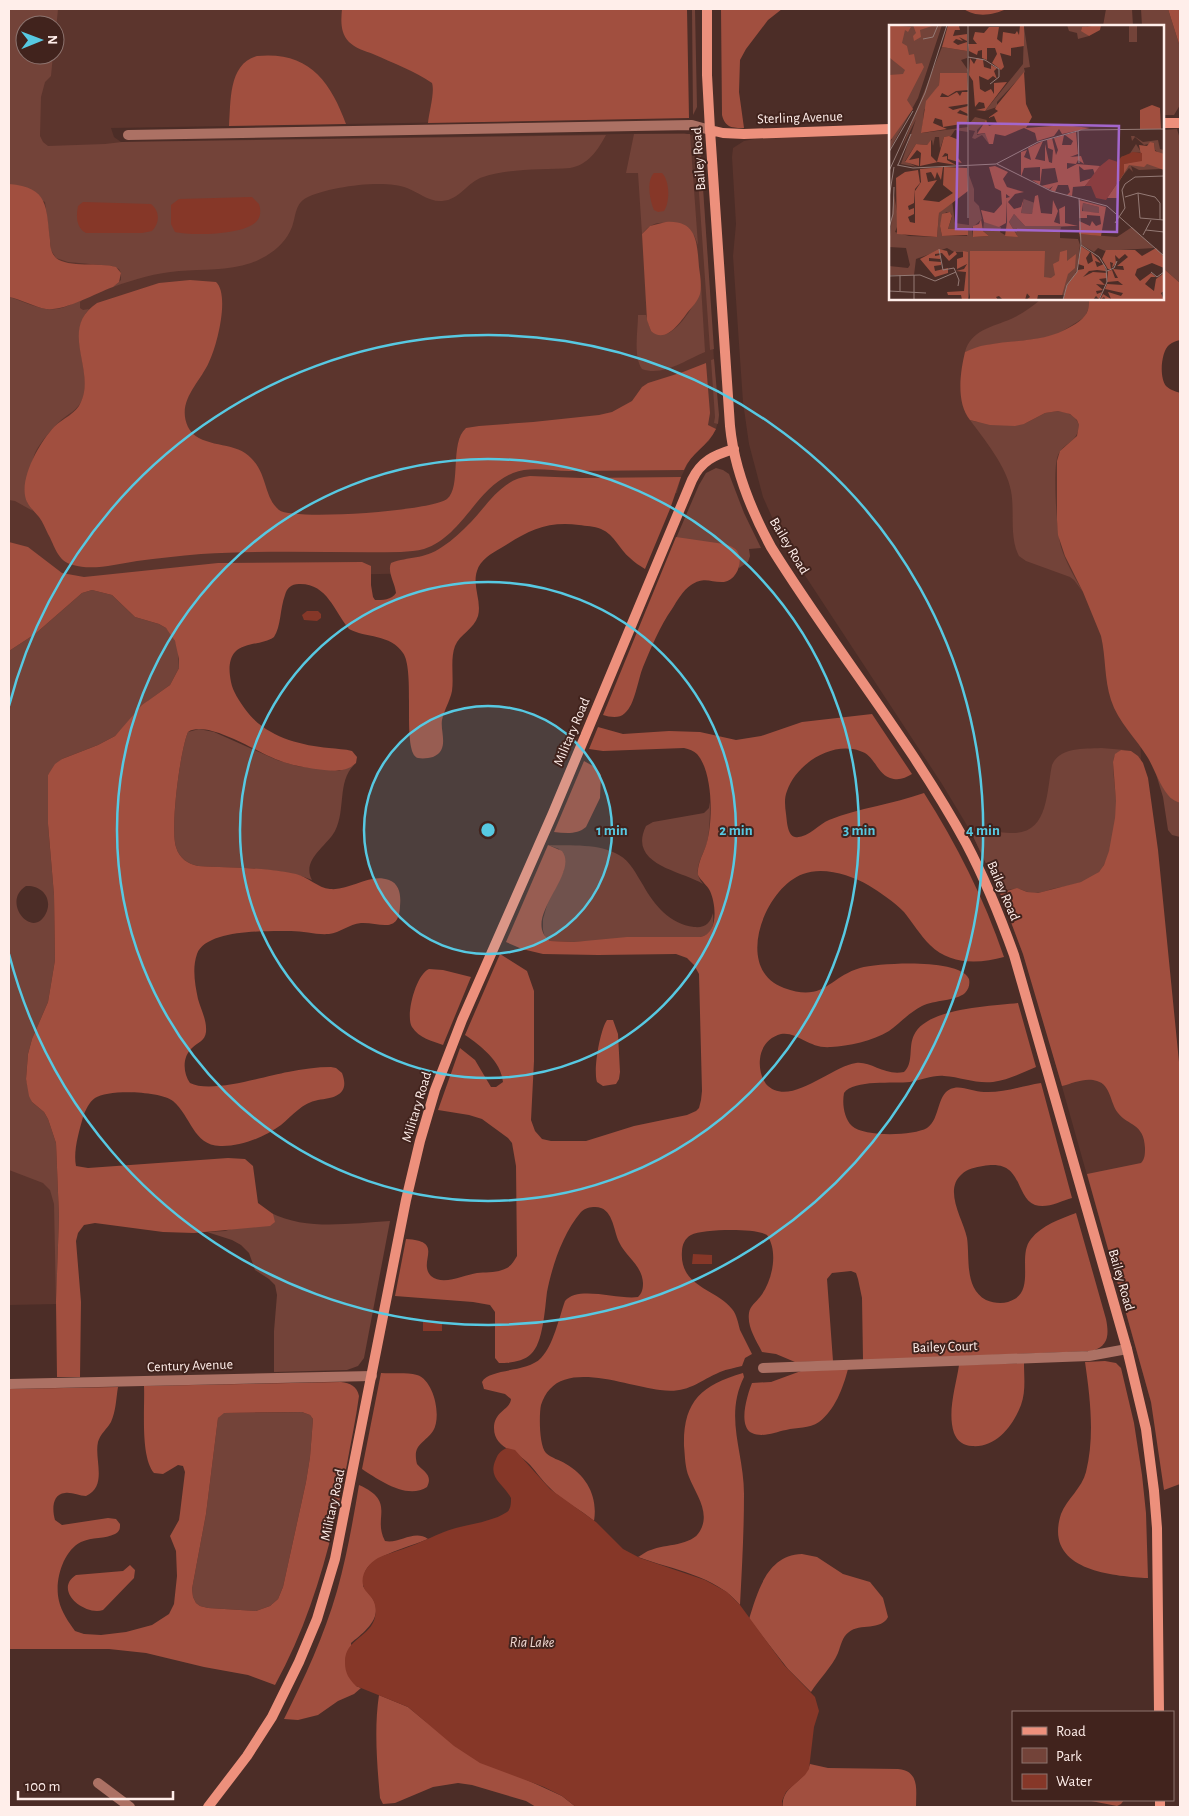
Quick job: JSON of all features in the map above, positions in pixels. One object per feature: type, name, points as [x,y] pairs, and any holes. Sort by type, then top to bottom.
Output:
[{"type":"main road","name":"Bailey Road","points":[[707,9],[710,130],[730,426],[734,449],[746,493],[771,547],[931,785],[965,842],[990,892],[1017,966],[1127,1349],[1146,1429],[1154,1491],[1158,1546],[1159,1711]]},
{"type":"main road","points":[[1164,123],[1180,123]]},
{"type":"main road","name":"Sterling Avenue","points":[[710,130],[744,134],[889,128]]},
{"type":"main road","name":"Military Road","points":[[208,1807],[247,1756],[272,1717],[299,1662],[317,1619],[337,1551],[399,1234],[415,1162],[428,1113],[446,1060],[553,812],[692,480],[706,460],[714,455],[734,449]]},
{"type":"street","points":[[128,135],[692,125],[710,130]]},
{"type":"street","name":"Bailey Court","points":[[763,1368],[1089,1356],[1127,1349]]},
{"type":"street","name":"Century Avenue","points":[[9,1384],[372,1376]]},
{"type":"street","points":[[98,1783],[130,1807]]},
{"type":"shaded area","points":[[9,9],[427,9],[518,121],[111,128],[114,137],[121,142],[684,133],[695,136],[700,144],[718,421],[709,441],[689,461],[681,477],[677,493],[539,513],[427,573],[9,582]]},
{"type":"shaded area","points":[[342,9],[687,9],[689,118],[428,123],[432,83],[411,71],[351,44],[343,31],[341,22]]},
{"type":"shaded area","points":[[721,9],[782,9],[768,20],[740,60],[739,92],[744,128],[727,125],[722,115]]},
{"type":"shaded area","points":[[964,9],[1006,9],[996,13],[979,15]]},
{"type":"shaded area","points":[[1168,9],[1180,9],[1180,47]]},
{"type":"shaded area","points":[[257,56],[290,58],[315,72],[333,94],[346,124],[229,126],[231,95],[236,75],[248,60]]},
{"type":"shaded area","points":[[889,134],[889,300],[1130,300],[1155,1352],[1151,1402],[1039,1005],[1023,954],[1000,893],[971,832],[942,784],[783,542],[763,497],[749,444],[743,402],[733,256],[736,224],[733,148],[744,141],[754,139]]},
{"type":"shaded area","points":[[9,184],[32,189],[43,201],[48,218],[51,247],[56,258],[68,263],[116,267],[121,273],[119,282],[113,287],[80,301],[54,309],[41,308],[9,297]]},
{"type":"shaded area","points":[[666,222],[676,222],[684,225],[693,234],[696,241],[701,287],[695,304],[680,322],[671,331],[661,335],[651,331],[647,320],[642,234],[650,226]]},
{"type":"shaded area","points":[[1164,269],[1180,283],[1180,340],[1166,348],[1162,377],[1166,386],[1180,393],[1180,803],[1172,799],[1165,791],[1148,758],[1114,708],[1107,684],[1101,636],[1083,592],[1065,556],[1058,535],[1057,461],[1060,451],[1077,436],[1079,425],[1077,420],[1070,414],[1058,411],[1045,413],[1024,424],[1015,426],[990,425],[970,420],[961,397],[960,387],[965,352],[983,345],[1030,340],[1051,335],[1062,331],[1083,318],[1088,308],[1089,300],[1164,300]]},
{"type":"shaded area","points":[[190,280],[216,282],[222,298],[222,309],[221,321],[212,355],[187,401],[185,418],[188,427],[199,438],[231,447],[245,453],[253,460],[262,475],[270,498],[279,510],[309,515],[334,515],[391,511],[436,503],[447,499],[451,493],[454,485],[458,444],[466,428],[599,415],[612,412],[632,401],[642,387],[648,383],[706,363],[710,413],[708,425],[716,429],[684,470],[569,471],[533,469],[513,473],[500,480],[489,490],[449,534],[437,543],[421,550],[401,552],[201,554],[97,567],[81,567],[68,563],[60,557],[42,521],[27,502],[25,484],[27,473],[42,442],[54,427],[73,413],[81,402],[84,376],[80,350],[80,325],[86,313],[97,303],[159,283]]},
{"type":"shaded area","points":[[530,476],[581,478],[681,477],[645,569],[626,554],[613,538],[601,529],[567,524],[547,526],[529,532],[494,552],[484,560],[479,567],[476,577],[479,605],[478,616],[455,646],[452,662],[452,691],[442,720],[443,745],[438,754],[433,757],[418,758],[413,753],[409,728],[407,663],[403,653],[392,642],[349,629],[323,593],[309,585],[299,584],[288,588],[283,600],[278,628],[274,637],[270,640],[239,649],[233,655],[230,666],[232,686],[245,709],[262,726],[282,738],[317,747],[352,751],[357,757],[356,763],[349,768],[337,771],[289,764],[220,733],[197,729],[188,732],[179,772],[174,824],[176,847],[184,860],[198,866],[260,869],[296,874],[321,887],[330,889],[338,889],[367,880],[381,878],[389,880],[396,884],[400,894],[399,915],[392,924],[361,923],[329,934],[291,931],[239,933],[212,940],[203,946],[197,954],[195,959],[196,988],[206,1023],[206,1032],[203,1039],[186,1056],[185,1070],[190,1083],[199,1086],[224,1085],[299,1070],[331,1067],[336,1068],[342,1073],[344,1080],[343,1090],[336,1096],[307,1104],[281,1125],[260,1137],[228,1146],[220,1146],[204,1141],[173,1101],[157,1095],[134,1092],[111,1093],[95,1098],[89,1104],[85,1112],[76,1148],[76,1166],[88,1168],[228,1158],[245,1159],[253,1166],[258,1203],[273,1214],[275,1222],[270,1226],[194,1233],[163,1232],[95,1223],[84,1225],[78,1233],[76,1241],[81,1302],[80,1377],[57,1377],[56,1302],[59,1217],[56,1143],[44,1112],[32,1102],[29,1096],[26,1079],[28,1054],[32,1039],[48,1002],[55,960],[54,895],[48,824],[48,775],[55,764],[62,759],[115,736],[142,705],[170,685],[179,668],[179,659],[175,641],[166,628],[135,617],[112,595],[92,590],[82,593],[35,634],[9,651],[9,542],[28,547],[62,573],[84,577],[218,563],[362,562],[371,566],[373,597],[375,600],[384,600],[396,593],[391,574],[391,563],[429,554],[442,547],[464,529],[504,487],[520,478]]},
{"type":"shaded area","points":[[676,537],[724,544],[733,548],[737,551],[740,559],[737,572],[728,581],[700,581],[685,590],[656,637],[643,667],[634,698],[628,709],[623,715],[617,717],[603,715]]},
{"type":"shaded area","points":[[872,714],[912,774],[902,779],[890,778],[885,776],[865,753],[849,749],[838,749],[816,757],[798,772],[786,794],[785,802],[790,833],[795,837],[804,836],[825,822],[840,816],[924,793],[948,832],[969,872],[988,914],[1004,957],[975,962],[946,956],[930,945],[900,908],[868,885],[853,878],[828,871],[803,874],[789,882],[776,895],[766,911],[760,929],[757,948],[760,965],[769,979],[784,988],[797,992],[808,992],[817,991],[849,972],[860,968],[918,964],[935,965],[962,972],[969,979],[969,986],[961,996],[922,1006],[889,1031],[876,1038],[838,1046],[823,1047],[792,1035],[777,1035],[766,1043],[762,1050],[760,1065],[763,1078],[766,1084],[775,1090],[786,1092],[798,1089],[856,1063],[867,1064],[890,1072],[904,1072],[909,1064],[914,1035],[921,1026],[932,1019],[976,1007],[1018,1003],[1036,1067],[1010,1078],[993,1082],[940,1076],[910,1082],[875,1083],[856,1086],[844,1093],[844,1111],[849,1123],[858,1130],[877,1134],[911,1133],[927,1128],[931,1124],[944,1094],[948,1090],[961,1088],[991,1092],[1041,1083],[1072,1198],[1049,1205],[1035,1205],[1028,1201],[1012,1173],[1005,1168],[996,1165],[983,1166],[964,1172],[954,1188],[954,1196],[967,1238],[971,1280],[979,1295],[986,1300],[1005,1303],[1017,1297],[1025,1283],[1025,1255],[1031,1239],[1046,1226],[1076,1213],[1106,1319],[1107,1339],[1102,1346],[1092,1351],[863,1360],[862,1298],[856,1273],[851,1271],[832,1273],[827,1279],[833,1361],[795,1362],[776,1354],[762,1352],[749,1323],[752,1306],[764,1291],[773,1267],[773,1250],[767,1235],[752,1231],[729,1230],[706,1231],[691,1235],[683,1244],[682,1249],[686,1272],[692,1280],[717,1296],[732,1309],[752,1354],[745,1358],[742,1366],[723,1371],[685,1389],[660,1390],[587,1377],[560,1381],[547,1392],[540,1409],[542,1444],[548,1455],[573,1469],[585,1481],[594,1504],[594,1521],[555,1493],[527,1462],[497,1440],[494,1428],[495,1422],[499,1414],[508,1406],[511,1399],[505,1394],[484,1389],[482,1382],[492,1374],[527,1366],[541,1358],[552,1339],[565,1301],[571,1296],[589,1293],[638,1297],[643,1283],[640,1271],[619,1242],[606,1211],[595,1207],[581,1212],[569,1230],[555,1261],[547,1292],[541,1334],[535,1349],[524,1359],[507,1363],[499,1363],[495,1358],[495,1312],[490,1305],[395,1296],[406,1239],[425,1244],[428,1248],[428,1270],[431,1276],[441,1280],[503,1270],[513,1263],[517,1256],[516,1166],[512,1143],[482,1119],[438,1110],[460,1048],[475,1060],[491,1087],[496,1087],[503,1082],[494,1061],[484,1049],[465,1035],[500,954],[527,971],[534,991],[534,1061],[531,1120],[535,1131],[542,1139],[551,1141],[586,1141],[634,1126],[687,1115],[699,1108],[702,1091],[699,974],[687,958],[676,954],[543,954],[522,949],[506,942],[548,845],[562,851],[565,861],[564,872],[545,909],[542,921],[543,932],[550,941],[574,942],[627,937],[700,937],[706,935],[713,925],[714,903],[709,889],[698,875],[709,833],[711,809],[709,784],[702,762],[696,753],[684,748],[603,751],[589,749],[598,727],[623,734],[669,731],[700,732],[736,740],[761,736],[802,722]]},
{"type":"shaded area","points":[[1121,750],[1131,751],[1138,756],[1143,763],[1148,778],[1158,850],[1180,1072],[1180,1484],[1164,1490],[1151,1402],[1087,1174],[1141,1163],[1145,1154],[1144,1140],[1139,1129],[1122,1117],[1115,1109],[1108,1090],[1102,1083],[1088,1080],[1062,1086],[1023,954],[1000,893],[1017,888],[1027,892],[1038,893],[1081,882],[1099,872],[1104,865],[1109,851],[1115,818],[1116,801],[1113,762],[1115,754]]},
{"type":"shaded area","points":[[584,761],[593,766],[601,775],[600,798],[586,827],[582,830],[567,833],[554,832]]},
{"type":"shaded area","points":[[429,969],[443,970],[471,977],[443,1045],[418,1034],[410,1022],[411,1005],[416,987],[424,972]]},
{"type":"shaded area","points":[[607,1020],[613,1020],[618,1034],[620,1072],[616,1084],[603,1086],[597,1082],[596,1069],[600,1041]]},
{"type":"shaded area","points":[[55,1146],[58,1304],[9,1305],[9,1147]]},
{"type":"shaded area","points":[[1105,1361],[1116,1363],[1121,1368],[1134,1423],[1146,1513],[1148,1578],[1099,1572],[1084,1566],[1071,1558],[1062,1547],[1058,1533],[1061,1514],[1084,1478],[1089,1458],[1091,1417],[1085,1362]]},
{"type":"shaded area","points":[[1024,1363],[1023,1400],[1018,1413],[1008,1428],[996,1439],[981,1446],[966,1445],[961,1442],[954,1433],[951,1416],[959,1365]]},
{"type":"shaded area","points":[[848,1369],[834,1405],[819,1422],[807,1427],[765,1435],[752,1433],[745,1424],[745,1409],[752,1383],[771,1382],[801,1371]]},
{"type":"shaded area","points":[[381,1373],[417,1375],[423,1378],[432,1391],[435,1400],[436,1425],[430,1435],[417,1448],[416,1452],[417,1464],[427,1474],[429,1479],[427,1487],[419,1490],[402,1490],[393,1487],[362,1469]]},
{"type":"shaded area","points":[[743,1373],[744,1377],[738,1392],[735,1421],[744,1494],[740,1605],[730,1595],[706,1580],[638,1557],[657,1548],[685,1542],[696,1536],[700,1531],[704,1517],[703,1510],[685,1462],[684,1446],[687,1418],[697,1398],[706,1390],[716,1383]]},
{"type":"shaded area","points":[[341,1382],[353,1386],[357,1390],[359,1396],[358,1405],[328,1550],[311,1605],[275,1685],[248,1675],[146,1653],[109,1649],[9,1649],[9,1389],[118,1387],[113,1418],[98,1442],[99,1472],[97,1486],[93,1492],[86,1496],[68,1493],[61,1494],[55,1499],[53,1512],[55,1520],[62,1525],[108,1518],[116,1519],[120,1524],[120,1529],[111,1536],[81,1542],[69,1552],[61,1567],[59,1576],[59,1601],[63,1613],[75,1631],[84,1634],[101,1635],[126,1632],[152,1625],[169,1614],[174,1604],[177,1576],[176,1551],[170,1536],[179,1520],[185,1472],[183,1466],[178,1465],[163,1474],[154,1473],[150,1465],[145,1444],[144,1386]],"holes":[[[302,1412],[310,1415],[313,1419],[306,1482],[283,1587],[278,1599],[270,1606],[256,1611],[200,1606],[193,1597],[192,1589],[206,1514],[218,1418],[224,1413]]]},
{"type":"shaded area","points":[[359,1485],[370,1491],[380,1504],[381,1525],[385,1541],[396,1541],[412,1536],[423,1536],[428,1539],[385,1555],[370,1565],[365,1572],[363,1586],[373,1599],[376,1612],[371,1624],[351,1643],[356,1686],[361,1688],[318,1715],[298,1720],[284,1719],[314,1656],[332,1608],[347,1551]]},
{"type":"shaded area","points":[[802,1554],[817,1557],[843,1574],[870,1582],[883,1598],[888,1617],[880,1624],[854,1629],[847,1634],[832,1663],[811,1692],[788,1669],[749,1619],[760,1586],[772,1568],[790,1556]]},
{"type":"shaded area","points":[[130,1565],[135,1570],[134,1578],[103,1610],[95,1611],[80,1606],[69,1594],[70,1581],[76,1575],[123,1571]]},
{"type":"shaded area","points":[[379,1695],[408,1707],[425,1721],[527,1780],[562,1796],[576,1807],[536,1807],[526,1801],[472,1785],[458,1783],[433,1787],[395,1803],[383,1804],[380,1798],[376,1746]]},
{"type":"shaded area","points":[[810,1764],[828,1768],[898,1769],[910,1773],[915,1782],[916,1807],[783,1807],[785,1794],[803,1776]]},
{"type":"shaded area","points":[[1091,1801],[1123,1801],[1117,1806]]},
{"type":"green space","points":[[9,9],[58,9],[57,15],[15,15],[15,65],[52,65],[51,76],[45,82],[41,97],[40,136],[48,146],[122,142],[606,135],[592,156],[582,164],[570,168],[493,174],[477,179],[454,198],[448,200],[433,200],[407,188],[385,184],[342,188],[316,194],[302,201],[296,211],[289,233],[280,245],[270,254],[257,260],[242,266],[162,273],[113,287],[121,280],[119,269],[112,266],[68,262],[56,258],[51,250],[45,202],[9,184]]},
{"type":"green space","points":[[692,9],[695,9],[697,107],[693,115]]},
{"type":"green space","points":[[1106,9],[1132,9],[1133,25],[1103,25]]},
{"type":"green space","points":[[1141,9],[1168,9],[1180,47],[1180,105],[1174,115],[1164,115],[1164,25],[1142,25]]},
{"type":"green space","points":[[1177,129],[1180,139],[1180,283],[1164,269],[1164,130]]},
{"type":"green space","points":[[634,134],[690,134],[698,245],[694,235],[667,223],[654,224],[642,234],[638,173],[626,173]]},
{"type":"green space","points":[[695,136],[700,144],[714,349],[710,350]]},
{"type":"green space","points":[[701,285],[705,352],[666,369],[650,371],[642,369],[639,364],[637,350],[638,315],[646,315],[651,331],[666,334],[677,326],[688,313],[697,298]]},
{"type":"green space","points":[[9,297],[50,309],[63,307],[83,299],[80,302],[80,308],[83,310],[89,309],[83,319],[79,341],[85,387],[83,398],[75,409],[52,429],[41,443],[32,461],[27,502],[33,511],[15,501],[9,500]]},
{"type":"green space","points":[[1040,300],[1089,300],[1089,307],[1085,317],[1058,334],[1045,338],[988,345],[965,352],[977,334],[1011,319]]},
{"type":"green space","points":[[714,359],[719,415],[718,424],[714,423],[711,360]]},
{"type":"green space","points":[[1058,411],[1071,415],[1079,425],[1076,435],[1058,455],[1055,486],[1061,547],[1068,565],[1083,592],[1070,577],[1026,561],[1019,556],[1014,541],[1012,499],[1009,482],[994,454],[970,420],[1024,424],[1045,413]]},
{"type":"green space","points":[[716,468],[729,474],[744,513],[761,548],[749,549],[750,556],[748,562],[739,568],[739,556],[671,550],[699,485],[706,473]]},
{"type":"green space","points":[[92,590],[112,595],[135,617],[166,628],[171,633],[178,647],[179,668],[170,685],[148,701],[115,736],[62,759],[48,775],[48,824],[54,895],[55,960],[48,1002],[32,1039],[28,1054],[26,1079],[32,1102],[44,1112],[56,1143],[59,1217],[56,1302],[54,1204],[50,1190],[43,1183],[9,1170],[9,651],[35,634],[82,593]],"holes":[[[26,886],[31,886],[44,892],[48,901],[47,911],[41,920],[35,923],[28,921],[22,916],[16,901],[19,893]]]},
{"type":"green space","points":[[199,729],[214,732],[277,760],[297,766],[339,771],[354,765],[345,780],[340,814],[335,831],[312,860],[310,873],[312,880],[272,870],[198,866],[187,862],[179,854],[174,837],[174,824],[179,772],[188,732]]},
{"type":"green space","points":[[1101,748],[1125,750],[1121,750],[1114,757],[1116,816],[1113,837],[1104,866],[1089,879],[1071,885],[1036,893],[1030,893],[1021,889],[1009,889],[1000,893],[971,832],[1023,832],[1032,827],[1039,820],[1043,810],[1052,765],[1056,759],[1060,755],[1073,750]]},
{"type":"green space","points":[[1156,774],[1169,795],[1180,803],[1180,837],[1172,835],[1168,830],[1163,797]]},
{"type":"green space","points":[[710,802],[708,838],[698,869],[698,874],[703,884],[660,865],[650,858],[644,850],[642,839],[646,826],[653,822],[704,813],[709,808]]},
{"type":"green space","points":[[548,845],[594,847],[619,855],[630,865],[647,892],[670,918],[685,925],[701,927],[709,923],[713,913],[712,929],[708,934],[700,937],[574,942],[550,941],[545,938],[543,919],[547,905],[564,870],[559,849]]},
{"type":"green space","points":[[271,1213],[285,1219],[314,1224],[390,1221],[364,1358],[358,1366],[347,1370],[274,1372],[274,1331],[277,1295],[275,1285],[255,1270],[249,1253],[241,1245],[207,1232],[225,1231],[273,1215]]},
{"type":"green space","points":[[302,1412],[310,1415],[313,1419],[310,1457],[283,1587],[278,1599],[270,1606],[256,1611],[200,1606],[193,1597],[192,1589],[206,1514],[218,1418],[222,1413]]},
{"type":"water","points":[[654,173],[662,173],[667,181],[668,197],[664,211],[658,212],[654,210],[651,202],[649,186]]},
{"type":"water","points":[[252,197],[259,204],[260,216],[256,222],[240,230],[205,234],[183,233],[175,232],[171,224],[171,205],[179,199]]},
{"type":"water","points":[[83,202],[151,204],[156,210],[158,221],[152,231],[142,233],[86,233],[80,228],[77,218],[78,206]]},
{"type":"water","points":[[307,611],[318,611],[321,614],[321,618],[317,621],[304,620],[302,615]]},
{"type":"water","points":[[693,1254],[712,1255],[712,1264],[692,1264]]},
{"type":"water","points":[[423,1322],[442,1322],[442,1331],[423,1331]]},
{"type":"water","name":"Ria Lake","points":[[507,1448],[515,1450],[550,1489],[596,1522],[623,1549],[640,1558],[705,1580],[727,1592],[740,1605],[784,1665],[815,1697],[819,1711],[814,1727],[809,1769],[786,1792],[782,1801],[783,1807],[576,1807],[562,1796],[544,1787],[480,1763],[454,1746],[408,1707],[356,1686],[351,1681],[346,1670],[346,1655],[353,1643],[373,1624],[375,1615],[374,1602],[363,1585],[363,1576],[367,1568],[384,1555],[410,1547],[449,1530],[489,1520],[507,1512],[510,1508],[511,1498],[497,1480],[493,1471],[498,1455]]}]
